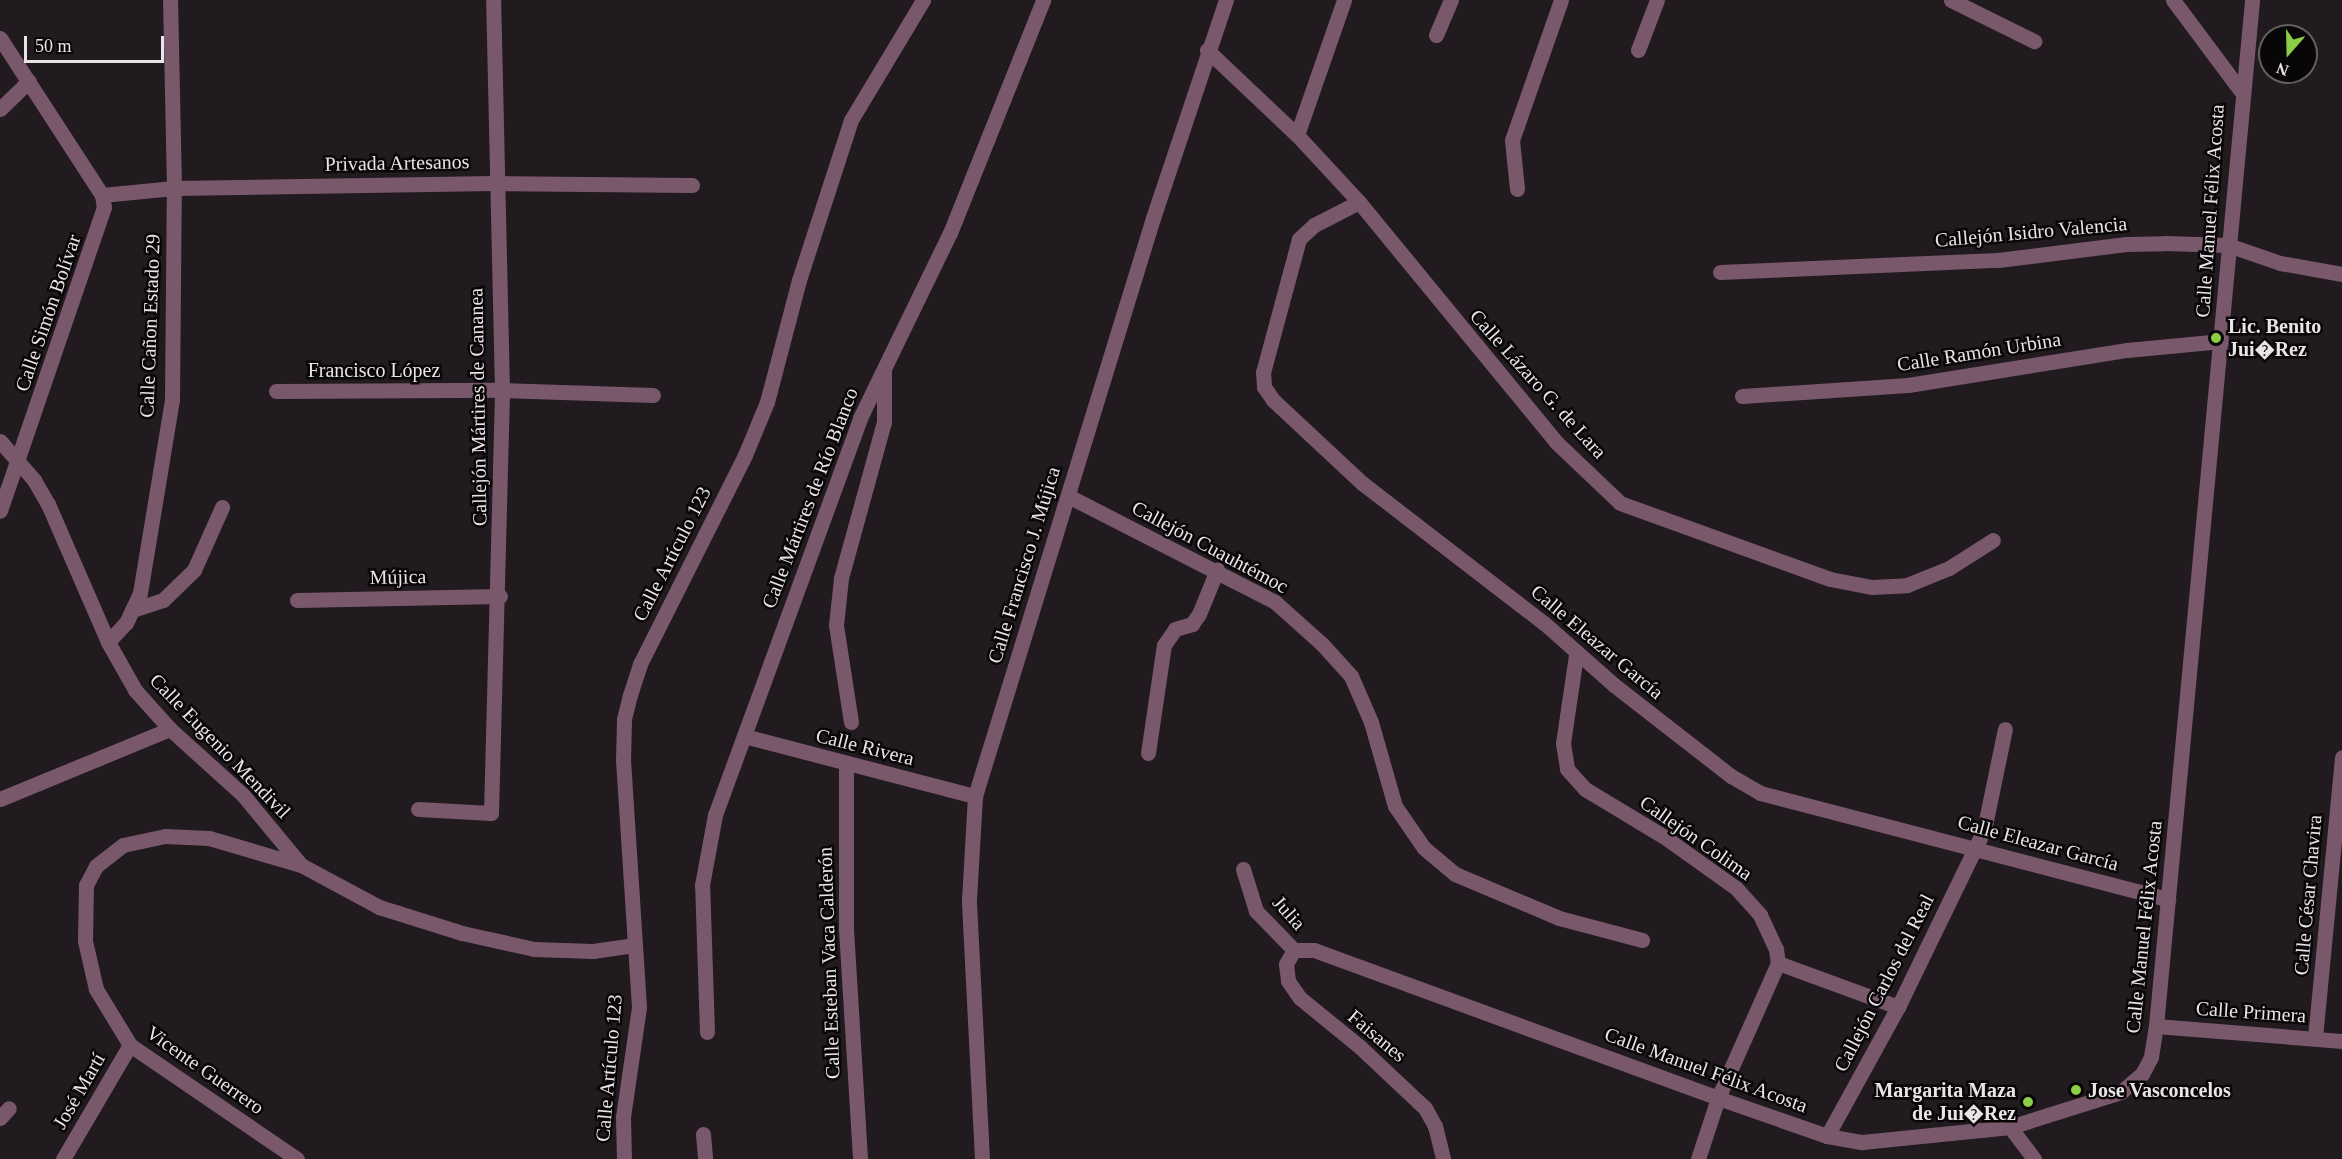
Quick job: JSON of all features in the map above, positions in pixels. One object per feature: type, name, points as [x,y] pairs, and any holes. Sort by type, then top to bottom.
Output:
[{"type":"street","name":"Calle Cañon Estado 29","points":[[108,642],[126,623],[140,593],[172,399],[174,188],[170,0]]},
{"type":"street","name":"Callejón Mártires de Cananea","points":[[418,809],[491,813],[500,596],[502,390],[494,183],[493,0]]},
{"type":"street","name":"Calle Artículo 123","points":[[624,1159],[623,1117],[639,1007],[623,762],[624,719],[630,695],[640,664],[745,455],[767,402],[799,280],[851,120],[923,0]]},
{"type":"street","name":"Calle Mártires de Río Blanco","points":[[707,1032],[702,885],[706,852],[715,815],[852,440],[885,366],[950,233],[1043,0]]},
{"type":"street","name":"Calle Francisco J. Mújica","points":[[982,1159],[969,900],[975,796],[1207,50],[1226,0]]},
{"type":"street","points":[[1297,135],[1344,0]]},
{"type":"street","points":[[1436,35],[1451,0]]},
{"type":"street","points":[[1517,189],[1512,140],[1561,0]]},
{"type":"street","points":[[1638,50],[1657,0]]},
{"type":"street","points":[[1951,0],[2034,41]]},
{"type":"street","points":[[2174,0],[2240,90]]},
{"type":"street","name":"Calle Manuel Félix Acosta","points":[[1294,950],[1314,950],[1827,1136],[1862,1142],[1899,1141],[2010,1127],[2121,1092],[2146,1065],[2156,1026],[2222,341],[2240,90],[2252,0]]},
{"type":"street","points":[[0,38],[102,195]]},
{"type":"street","name":"Calle Lázaro G. de Lara","points":[[1207,50],[1297,135],[1359,202],[1556,442],[1620,503],[1809,572],[1872,587],[1907,585],[1949,568],[1993,540]]},
{"type":"street","points":[[0,109],[29,81]]},
{"type":"street","name":"Privada Artesanos","points":[[102,195],[174,188],[494,183],[692,185]]},
{"type":"street","name":"Calle Simón Bolívar","points":[[0,511],[102,220],[102,195]]},
{"type":"street","name":"Calle Eleazar García","points":[[1359,202],[1314,225],[1299,239],[1263,372],[1264,387],[1273,400],[1362,483],[1544,623],[1576,655],[1731,776],[1760,793],[2168,899]]},
{"type":"street","name":"Callejón Isidro Valencia","points":[[1720,272],[1998,260],[2126,244],[2228,245],[2280,263],[2342,274]]},
{"type":"street","name":"Calle Ramón Urbina","points":[[1742,396],[1908,385],[2127,350],[2222,341]]},
{"type":"street","points":[[851,722],[843,679],[837,613],[841,578],[884,423],[885,366]]},
{"type":"street","name":"Francisco López","points":[[276,391],[502,390],[653,394]]},
{"type":"street","name":"Calle Eugenio Mendivil","points":[[0,441],[48,504],[108,642],[135,690],[170,729],[243,795],[301,865],[379,907],[462,933],[534,949],[593,951],[634,945]]},
{"type":"street","name":"Callejón Cuauhtémoc","points":[[1068,496],[1217,570],[1275,602],[1351,676],[1371,722],[1395,806],[1424,848],[1455,874],[1559,918],[1642,940]]},
{"type":"street","points":[[132,610],[163,600],[194,570],[222,507]]},
{"type":"street","points":[[1148,753],[1164,645],[1175,629],[1192,624],[1199,614],[1217,570]]},
{"type":"street","name":"Mújica","points":[[297,600],[500,596]]},
{"type":"street","name":"Callejón Colima","points":[[1576,655],[1563,743],[1567,769],[1586,789],[1663,836],[1736,888],[1760,915],[1778,963]]},
{"type":"street","points":[[0,799],[170,729]]},
{"type":"street","name":"Callejón Carlos del Real","points":[[1827,1136],[1898,1007],[1976,848],[1989,813],[2005,729]]},
{"type":"street","name":"Calle Rivera","points":[[744,736],[846,765],[975,796]]},
{"type":"street","name":"Calle César Chavira","points":[[2315,1038],[2342,757]]},
{"type":"street","name":"Calle Esteban Vaca Calderón","points":[[846,765],[846,929],[860,1159]]},
{"type":"street","name":"Vicente Guerrero","points":[[297,1159],[130,1045],[96,989],[85,941],[86,885],[96,866],[123,845],[165,836],[209,838],[301,865]]},
{"type":"street","name":"Julia","points":[[1243,869],[1256,911],[1294,950]]},
{"type":"street","name":"Faisanes","points":[[1294,950],[1286,964],[1288,981],[1300,998],[1360,1047],[1425,1108],[1435,1126],[1443,1159]]},
{"type":"street","points":[[1698,1159],[1719,1098],[1778,963],[1898,1007]]},
{"type":"street","name":"Calle Primera","points":[[2156,1026],[2342,1041]]},
{"type":"street","name":"José Martí","points":[[63,1159],[130,1045]]},
{"type":"street","points":[[2010,1127],[2034,1159]]},
{"type":"street","points":[[703,1134],[705,1159]]},
{"type":"place","name":"Lic. Benito Jui�Rez","points":[[2216,338]]},
{"type":"place","name":"Jose Vasconcelos","points":[[2076,1090]]},
{"type":"place","name":"Margarita Maza de Jui�Rez","points":[[2028,1102]]}]
